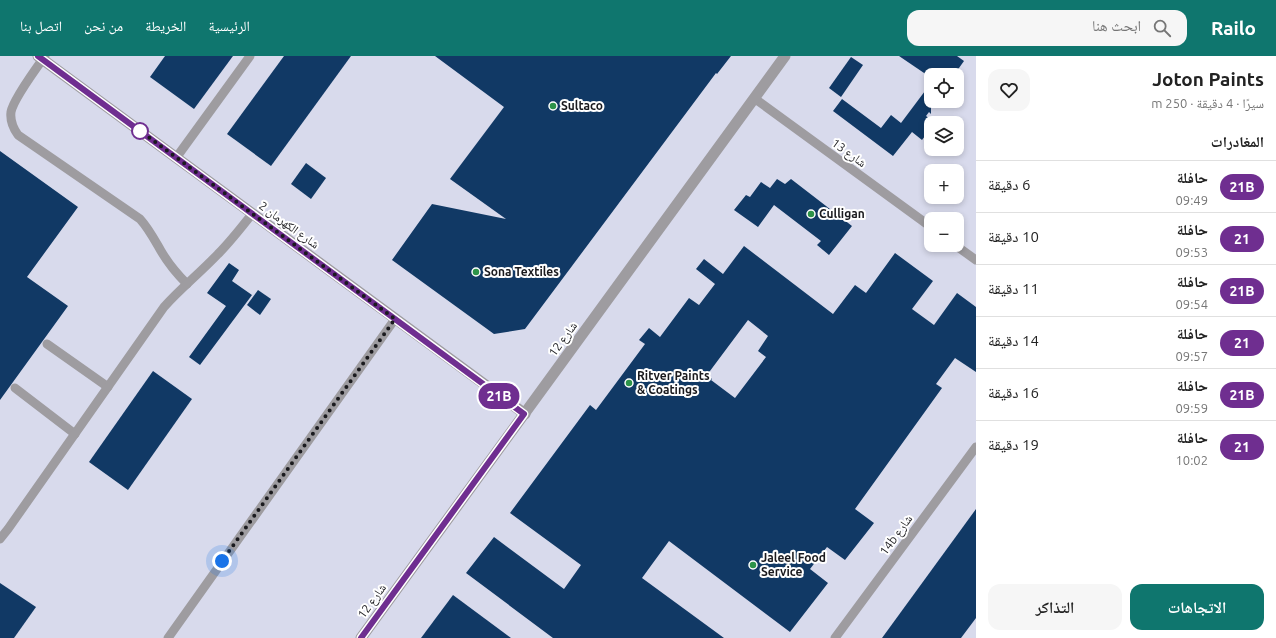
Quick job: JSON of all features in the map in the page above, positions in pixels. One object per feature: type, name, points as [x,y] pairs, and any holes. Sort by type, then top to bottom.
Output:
[{"type":"street","name":"شارع 12","points":[[361,638],[785,56]]},
{"type":"street","name":"شارع الكهرمان 2","points":[[42,57],[176,158],[524,414]]},
{"type":"lane","points":[[176,158],[250,56]]},
{"type":"lane","points":[[42,57],[13,106],[11,118],[14,130],[18,135],[140,219],[148,228],[168,262],[187,284]]},
{"type":"lane","name":"شارع 13","points":[[754,98],[924,222]]},
{"type":"lane","points":[[0,539],[164,307],[218,254],[252,214]]},
{"type":"lane","points":[[964,251],[976,260]]},
{"type":"lane","points":[[168,638],[395,319]]},
{"type":"lane","points":[[47,344],[108,387]]},
{"type":"lane","points":[[15,388],[75,434]]},
{"type":"lane","name":"14b شارع","points":[[835,638],[976,447]]},
{"type":"shaded area","points":[[0,56],[976,56],[976,638],[0,638]]},
{"type":"building","points":[[165,56],[233,56],[194,109],[150,77]]},
{"type":"building","points":[[284,56],[351,56],[271,166],[227,134]]},
{"type":"building","points":[[435,56],[731,56],[717,74],[716,73],[525,329],[494,334],[392,260],[432,204],[506,219],[450,179],[504,107]]},
{"type":"building","points":[[899,56],[957,56],[964,61],[959,68],[924,68],[924,73]]},
{"type":"building","points":[[851,57],[863,65],[841,97],[829,88]]},
{"type":"building","points":[[924,92],[924,108],[931,108],[931,114],[929,112],[926,116],[924,116],[924,137],[922,140],[912,132],[893,156],[833,111],[842,99],[881,128],[891,115],[901,123]]},
{"type":"building","points":[[0,151],[78,207],[27,277],[68,306],[0,400]]},
{"type":"building","points":[[306,163],[326,178],[311,199],[291,184]]},
{"type":"building","points":[[777,179],[785,184],[791,179],[852,226],[829,255],[817,245],[821,241],[774,205],[758,227],[734,210],[746,195],[750,197],[761,182],[770,188]]},
{"type":"building","points":[[744,246],[833,314],[855,285],[866,293],[895,253],[933,281],[912,309],[934,325],[957,293],[976,307],[976,372],[955,358],[936,384],[942,388],[855,509],[874,523],[845,560],[827,547],[810,569],[828,583],[790,632],[669,541],[642,578],[724,638],[553,638],[466,573],[494,537],[564,589],[581,565],[510,513],[590,405],[596,410],[645,344],[639,340],[649,328],[660,337],[689,298],[699,305],[715,284],[696,269],[704,259],[723,274]],"holes":[[[748,320],[768,336],[758,351],[766,357],[735,398],[711,380],[712,379],[707,375]]]},
{"type":"building","points":[[229,263],[239,270],[232,281],[252,295],[200,365],[189,357],[226,306],[207,293]]},
{"type":"building","points":[[258,290],[271,299],[260,315],[247,305]]},
{"type":"building","points":[[153,371],[192,399],[128,490],[89,462]]},
{"type":"building","points":[[976,509],[976,618],[961,638],[882,638]]},
{"type":"building","points":[[0,583],[36,607],[14,638],[0,638]]},
{"type":"building","points":[[453,595],[511,638],[421,638]]},
{"type":"bus line","name":"21B","points":[[38,56],[524,414],[361,638]]},
{"type":"place","name":"Sultaco","points":[[553,106]]},
{"type":"place","name":"Culligan","points":[[811,214]]},
{"type":"place","name":"Sona Textiles","points":[[476,272]]},
{"type":"place","name":"Ritver Paints & Coatings","points":[[629,383]]},
{"type":"place","name":"Jaleel Food Service","points":[[753,565]]},
{"type":"route","points":[[140,131],[139,130],[395,319],[222,561]]}]
